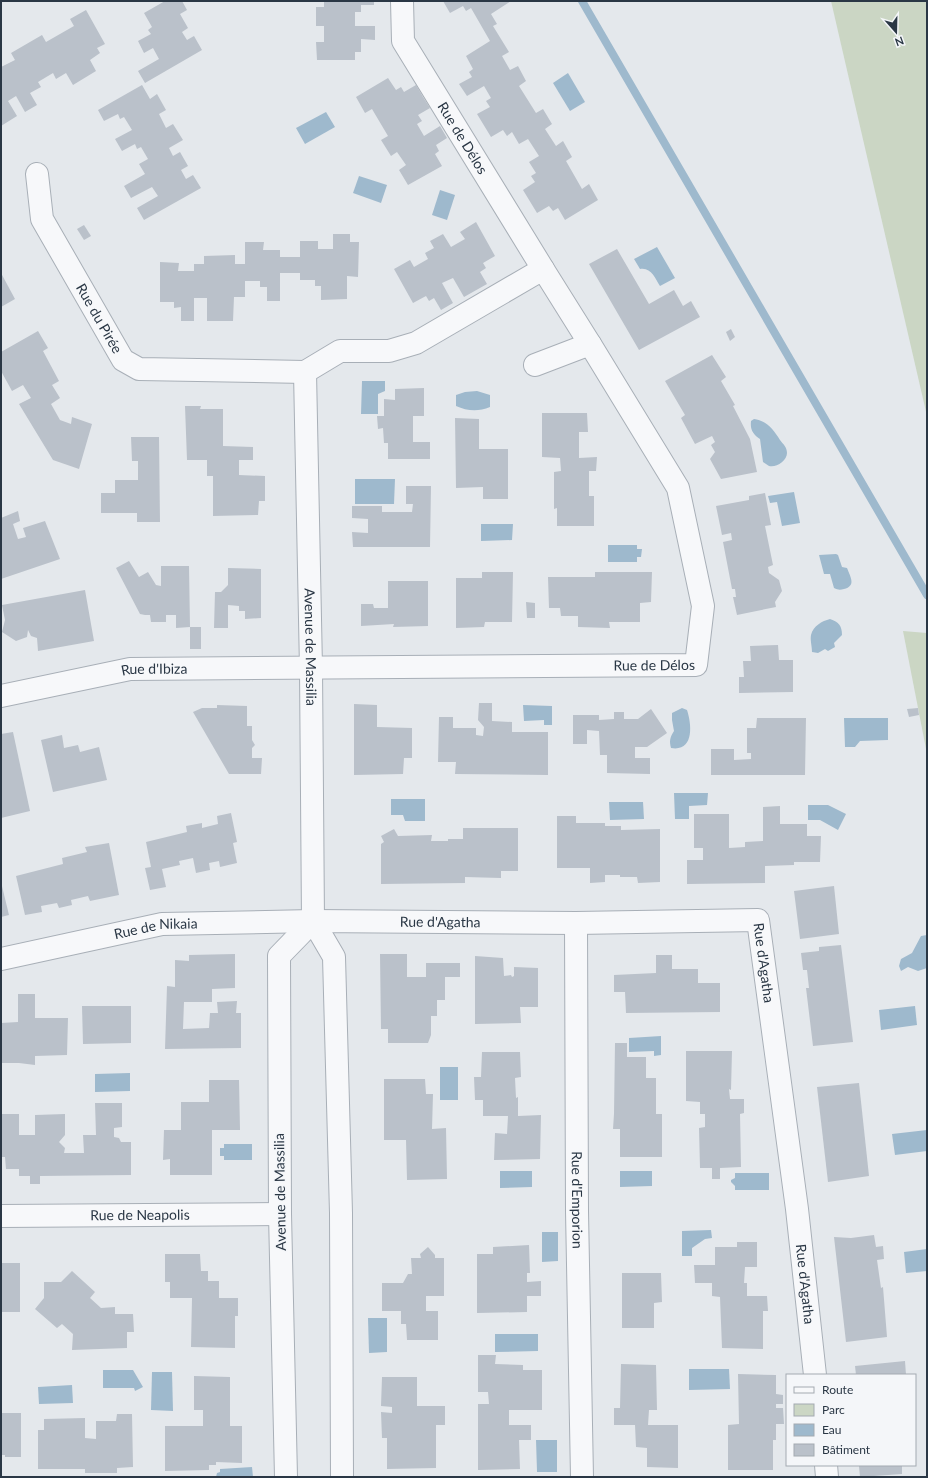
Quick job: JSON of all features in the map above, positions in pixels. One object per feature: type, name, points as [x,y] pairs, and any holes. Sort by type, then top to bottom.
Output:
[{"type":"street","name":"Rue de Délos","points":[[311,668],[696,665],[703,606],[678,488],[403,41],[402,1]]},
{"type":"street","name":"Rue du Pirée","points":[[37,174],[42,219],[122,360],[139,369],[305,372]]},
{"type":"street","points":[[305,372],[340,351],[389,351],[416,343],[543,269]]},
{"type":"street","points":[[535,365],[590,344]]},
{"type":"street","name":"Avenue de Massilia","points":[[305,372],[311,668],[313,921],[334,957],[342,1213],[342,1477]]},
{"type":"street","name":"Rue d'Ibiza","points":[[1,696],[130,669],[311,668]]},
{"type":"street","name":"Rue d'Agatha","points":[[313,921],[576,923],[758,920],[797,1209],[815,1374]]},
{"type":"street","name":"Avenue de Massilia","points":[[286,1477],[280,1214],[279,956],[313,921]]},
{"type":"street","name":"Rue de Nikaia","points":[[1,959],[162,924],[313,921]]},
{"type":"street","name":"Rue d'Emporion","points":[[576,923],[577,1210],[582,1477]]},
{"type":"street","name":"Rue de Neapolis","points":[[1,1216],[280,1214]]},
{"type":"street","points":[[826,1466],[827,1477]]},
{"type":"green space","points":[[831,1],[927,1],[927,416]]},
{"type":"green space","points":[[903,631],[927,633],[927,754]]},
{"type":"water","points":[[568,73],[585,102],[570,111],[553,83]]},
{"type":"water","points":[[326,112],[335,127],[305,144],[296,128]]},
{"type":"water","points":[[359,176],[387,185],[381,203],[353,193]]},
{"type":"water","points":[[440,190],[455,195],[447,220],[432,215]]},
{"type":"water","points":[[657,247],[675,278],[660,286],[650,271],[640,269],[634,259]]},
{"type":"water","points":[[362,381],[385,381],[385,391],[378,394],[378,414],[361,414]]},
{"type":"water","points":[[477,391],[490,395],[490,407],[481,410],[473,410],[456,406],[456,395],[465,392]]},
{"type":"water","points":[[754,419],[759,420],[769,426],[786,447],[787,456],[778,465],[769,466],[763,462],[760,439],[751,427],[751,421]]},
{"type":"water","points":[[355,479],[395,479],[394,504],[355,504]]},
{"type":"water","points":[[794,492],[800,523],[782,526],[777,502],[770,503],[768,496]]},
{"type":"water","points":[[481,524],[513,524],[512,540],[481,541]]},
{"type":"water","points":[[608,545],[637,545],[637,549],[642,549],[641,557],[637,557],[637,562],[608,562]]},
{"type":"water","points":[[819,555],[838,555],[842,567],[847,568],[852,581],[848,588],[841,590],[834,588],[830,574],[824,574]]},
{"type":"water","points":[[830,619],[839,625],[842,635],[834,643],[835,647],[828,651],[825,649],[818,653],[812,652],[812,632],[818,624]]},
{"type":"water","points":[[523,705],[552,706],[552,725],[544,725],[544,720],[524,721]]},
{"type":"water","points":[[682,708],[687,710],[689,716],[690,736],[684,746],[671,748],[670,739],[674,731],[672,713]]},
{"type":"water","points":[[844,718],[888,718],[888,740],[860,741],[855,747],[845,747]]},
{"type":"water","points":[[674,793],[708,793],[707,805],[689,806],[689,819],[675,819]]},
{"type":"water","points":[[391,799],[425,799],[425,821],[405,821],[403,815],[391,815]]},
{"type":"water","points":[[609,802],[643,802],[644,819],[610,820]]},
{"type":"water","points":[[808,805],[828,805],[846,814],[838,830],[820,820],[808,820]]},
{"type":"water","points":[[927,935],[927,968],[918,971],[908,967],[901,971],[899,966],[901,959],[912,953],[921,936]]},
{"type":"water","points":[[915,1006],[917,1025],[881,1030],[879,1010]]},
{"type":"water","points":[[661,1036],[661,1055],[654,1056],[654,1051],[629,1052],[629,1038]]},
{"type":"water","points":[[440,1067],[458,1067],[458,1100],[440,1100]]},
{"type":"water","points":[[130,1073],[130,1091],[95,1092],[95,1074]]},
{"type":"water","points":[[927,1130],[927,1151],[895,1155],[892,1134]]},
{"type":"water","points":[[224,1144],[252,1144],[252,1160],[224,1160],[224,1156],[220,1156],[220,1148],[224,1148]]},
{"type":"water","points":[[500,1171],[532,1171],[532,1187],[500,1188]]},
{"type":"water","points":[[620,1171],[652,1171],[652,1186],[620,1187]]},
{"type":"water","points":[[735,1173],[769,1173],[769,1190],[735,1190],[735,1186],[731,1180],[735,1178]]},
{"type":"water","points":[[711,1230],[712,1238],[705,1239],[692,1248],[692,1256],[682,1256],[682,1231]]},
{"type":"water","points":[[542,1232],[558,1232],[558,1261],[542,1262]]},
{"type":"water","points":[[927,1249],[927,1271],[906,1273],[904,1252]]},
{"type":"water","points":[[368,1318],[387,1318],[387,1352],[369,1353]]},
{"type":"water","points":[[495,1334],[538,1334],[538,1351],[495,1352]]},
{"type":"water","points":[[689,1369],[729,1369],[730,1389],[689,1390]]},
{"type":"water","points":[[103,1370],[133,1370],[143,1387],[135,1391],[134,1388],[103,1388]]},
{"type":"water","points":[[152,1372],[172,1372],[173,1411],[151,1410]]},
{"type":"water","points":[[72,1385],[73,1403],[39,1404],[38,1387]]},
{"type":"water","points":[[536,1440],[557,1440],[557,1472],[537,1472]]},
{"type":"water","points":[[252,1467],[253,1477],[216,1477],[217,1473],[220,1472],[220,1469]]},
{"type":"building","points":[[165,1],[182,1],[187,10],[180,14],[188,28],[182,32],[187,40],[194,36],[202,50],[145,83],[138,71],[159,59],[153,48],[144,53],[138,41],[151,34],[148,30],[152,27],[144,13]]},
{"type":"building","points":[[324,1],[374,1],[374,5],[361,5],[361,12],[355,12],[355,26],[375,26],[375,40],[361,39],[361,52],[355,52],[355,60],[317,60],[316,42],[324,42],[324,26],[316,26],[316,7],[324,7]]},
{"type":"building","points":[[443,1],[511,1],[491,14],[497,24],[493,26],[509,52],[502,56],[510,70],[518,66],[526,81],[519,86],[536,113],[543,109],[552,124],[545,129],[556,146],[563,141],[572,157],[566,161],[582,189],[589,184],[598,200],[565,220],[558,208],[553,211],[549,206],[537,213],[523,190],[535,182],[531,176],[536,173],[529,162],[539,156],[528,139],[519,144],[512,132],[507,136],[503,130],[491,137],[477,114],[490,107],[486,101],[491,98],[484,86],[467,96],[459,84],[472,77],[469,72],[473,69],[466,56],[490,41],[471,8],[466,11],[463,6],[450,13]]},
{"type":"building","points":[[86,10],[105,44],[97,48],[100,53],[90,60],[96,71],[73,85],[66,73],[56,79],[53,73],[38,82],[41,87],[30,93],[37,105],[25,112],[16,96],[8,101],[17,116],[1,126],[1,67],[15,60],[11,53],[42,35],[46,42],[74,26],[70,19]]},
{"type":"building","points":[[388,78],[396,90],[401,87],[404,92],[416,85],[430,108],[418,115],[422,121],[417,124],[424,136],[440,126],[447,138],[436,145],[439,151],[435,154],[442,166],[408,185],[399,170],[406,165],[397,152],[391,156],[381,140],[388,136],[372,109],[365,113],[356,97]]},
{"type":"building","points":[[142,85],[150,99],[157,94],[166,110],[159,114],[166,128],[173,124],[183,140],[169,148],[173,156],[180,152],[188,166],[181,170],[186,179],[193,175],[201,188],[144,220],[137,208],[158,196],[152,187],[131,198],[124,186],[145,174],[139,164],[148,159],[141,147],[137,149],[135,144],[122,151],[115,139],[132,130],[124,117],[120,119],[118,114],[104,121],[98,110]]},
{"type":"building","points":[[476,222],[495,256],[483,263],[486,268],[480,272],[487,284],[464,297],[453,278],[442,283],[453,303],[441,310],[434,298],[429,301],[426,296],[413,303],[394,269],[410,260],[414,267],[428,259],[425,253],[434,248],[430,241],[443,234],[451,247],[465,239],[460,232]]},
{"type":"building","points":[[84,225],[91,236],[84,240],[77,229]]},
{"type":"building","points":[[333,234],[350,234],[350,242],[359,242],[358,277],[347,276],[347,299],[321,300],[321,286],[315,286],[315,280],[300,280],[300,273],[280,273],[280,301],[267,301],[267,287],[260,287],[260,281],[245,281],[245,297],[234,297],[233,321],[207,321],[207,298],[194,298],[194,321],[181,321],[181,307],[174,308],[174,302],[160,302],[160,262],[179,263],[178,271],[194,271],[194,264],[204,264],[204,256],[235,255],[235,264],[245,264],[245,242],[264,242],[263,250],[280,250],[280,257],[300,257],[300,241],[318,241],[318,249],[333,249]]},
{"type":"building","points":[[617,249],[649,304],[674,290],[683,306],[691,301],[700,317],[639,350],[589,264]]},
{"type":"building","points":[[1,273],[15,299],[1,307]]},
{"type":"building","points":[[731,329],[735,337],[730,341],[726,332]]},
{"type":"building","points":[[38,331],[48,348],[43,351],[59,381],[52,385],[60,398],[51,404],[60,420],[71,424],[72,417],[92,424],[79,469],[53,460],[19,404],[31,398],[23,385],[12,391],[1,371],[1,352]]},
{"type":"building","points":[[712,355],[726,377],[721,381],[735,405],[733,406],[750,439],[757,472],[721,479],[710,459],[715,452],[711,445],[715,442],[712,436],[695,444],[681,418],[685,415],[665,381]]},
{"type":"building","points":[[424,388],[424,416],[413,416],[413,442],[430,442],[430,459],[388,459],[388,443],[384,443],[383,428],[378,429],[377,416],[384,416],[384,399],[395,400],[395,389]]},
{"type":"building","points":[[185,406],[201,406],[200,409],[223,409],[223,446],[253,447],[253,460],[239,460],[239,475],[265,476],[265,501],[259,501],[258,515],[213,516],[213,476],[207,476],[207,460],[187,460]]},
{"type":"building","points":[[542,413],[587,413],[588,432],[579,432],[579,458],[597,457],[596,471],[589,471],[589,496],[594,496],[594,526],[557,526],[557,508],[554,509],[554,472],[561,471],[560,458],[542,457]]},
{"type":"building","points":[[455,418],[479,419],[479,449],[508,449],[508,499],[483,499],[483,487],[456,488]]},
{"type":"building","points":[[131,437],[159,437],[160,522],[137,522],[137,513],[101,513],[101,493],[115,493],[115,480],[138,480],[138,461],[132,461]]},
{"type":"building","points":[[406,486],[431,486],[430,547],[353,547],[352,532],[368,533],[368,519],[352,518],[352,506],[382,506],[382,512],[412,512],[413,504],[406,504]]},
{"type":"building","points":[[765,493],[771,525],[765,526],[773,565],[768,567],[769,573],[779,580],[782,591],[775,602],[776,607],[737,615],[733,597],[736,597],[735,589],[732,589],[723,542],[732,540],[731,533],[722,535],[716,506],[749,500],[749,496]]},
{"type":"building","points":[[18,511],[20,521],[13,524],[18,539],[26,537],[23,528],[45,521],[60,559],[1,579],[1,518]]},
{"type":"building","points":[[129,561],[139,577],[148,572],[156,585],[161,586],[161,566],[189,566],[190,627],[176,628],[176,615],[166,615],[166,622],[151,622],[150,615],[140,614],[116,568]]},
{"type":"building","points":[[228,568],[261,569],[261,618],[245,619],[245,611],[239,611],[239,606],[228,605],[228,628],[214,628],[215,592],[221,592],[228,585]]},
{"type":"building","points":[[482,572],[513,572],[512,622],[485,622],[484,627],[456,628],[456,578],[482,578]]},
{"type":"building","points":[[595,572],[652,572],[651,602],[640,603],[640,622],[609,622],[610,628],[578,627],[578,616],[561,616],[560,608],[549,608],[548,577],[595,577]]},
{"type":"building","points":[[388,581],[428,581],[428,626],[393,627],[394,624],[361,626],[361,604],[373,604],[374,608],[388,608]]},
{"type":"building","points":[[85,590],[94,641],[38,651],[37,638],[31,636],[28,630],[27,637],[16,641],[2,632],[5,620],[2,605]]},
{"type":"building","points":[[526,602],[535,603],[535,618],[527,618]]},
{"type":"building","points":[[190,627],[201,627],[201,649],[190,649]]},
{"type":"building","points":[[778,645],[779,660],[793,660],[793,692],[739,693],[739,677],[744,677],[743,661],[751,661],[750,646]]},
{"type":"building","points":[[479,703],[492,703],[492,721],[512,722],[512,732],[548,732],[548,775],[455,774],[456,762],[438,762],[439,717],[453,717],[453,728],[476,728],[476,735],[483,736],[484,727],[478,720]]},
{"type":"building","points":[[354,704],[377,705],[377,727],[412,728],[412,758],[404,758],[403,774],[354,775]]},
{"type":"building","points":[[217,705],[247,706],[247,726],[252,726],[252,740],[255,745],[252,748],[252,758],[262,758],[261,774],[229,774],[193,712],[202,708],[217,708]]},
{"type":"building","points":[[918,708],[919,715],[909,717],[907,709]]},
{"type":"building","points":[[651,709],[667,733],[647,747],[635,747],[635,758],[650,758],[650,774],[607,773],[607,755],[600,755],[599,731],[587,730],[587,744],[573,744],[573,715],[599,715],[599,720],[614,719],[614,712],[624,712],[624,719],[638,719]]},
{"type":"building","points":[[757,718],[806,718],[805,775],[711,775],[711,749],[734,749],[734,760],[751,759],[751,753],[747,753],[747,728],[756,728]]},
{"type":"building","points":[[13,732],[30,811],[1,818],[1,734]]},
{"type":"building","points":[[62,735],[64,748],[78,745],[80,752],[99,747],[107,780],[53,792],[41,740]]},
{"type":"building","points":[[780,806],[780,824],[807,824],[807,836],[821,836],[820,862],[794,862],[794,865],[765,866],[765,883],[687,884],[687,860],[703,860],[703,848],[694,848],[694,814],[729,814],[729,848],[745,847],[745,842],[763,841],[763,807]]},
{"type":"building","points":[[231,813],[237,842],[233,843],[237,863],[220,867],[219,861],[209,863],[210,870],[196,873],[193,858],[179,861],[180,865],[162,869],[166,887],[150,890],[145,868],[151,867],[146,842],[187,832],[186,826],[202,823],[202,828],[218,824],[217,816]]},
{"type":"building","points":[[557,816],[576,816],[576,823],[605,823],[605,826],[621,826],[621,830],[660,829],[660,882],[638,883],[637,877],[605,875],[605,882],[590,883],[590,868],[557,868]]},
{"type":"building","points":[[463,828],[518,828],[518,871],[501,871],[501,878],[465,877],[465,883],[381,884],[381,844],[384,842],[381,836],[394,829],[398,836],[432,835],[431,841],[448,841],[448,839],[463,839]]},
{"type":"building","points":[[109,843],[119,895],[90,901],[88,896],[71,900],[72,905],[59,908],[57,903],[41,906],[42,912],[25,915],[16,876],[63,864],[62,858],[87,852],[85,847]]},
{"type":"building","points":[[1,882],[9,915],[1,917]]},
{"type":"building","points":[[834,886],[839,934],[800,939],[794,891]]},
{"type":"building","points":[[841,945],[853,1042],[813,1046],[806,988],[809,988],[807,970],[803,970],[801,953],[819,951],[819,947]]},
{"type":"building","points":[[235,954],[235,988],[212,989],[212,1002],[184,1002],[183,1029],[209,1028],[210,1013],[218,1013],[217,1002],[237,1001],[236,1013],[241,1013],[241,1048],[165,1049],[167,986],[175,987],[175,960],[189,961],[189,955]]},
{"type":"building","points":[[380,954],[407,954],[407,977],[426,977],[426,963],[460,963],[460,977],[445,977],[445,1000],[437,1000],[437,1016],[431,1016],[431,1035],[428,1043],[388,1043],[388,1029],[381,1029]]},
{"type":"building","points":[[656,955],[672,955],[672,969],[698,969],[698,983],[720,983],[720,1012],[626,1013],[625,992],[614,992],[614,975],[656,973]]},
{"type":"building","points":[[475,956],[503,958],[504,976],[514,976],[514,967],[538,968],[538,1007],[520,1007],[521,1023],[475,1024]]},
{"type":"building","points":[[18,994],[35,994],[35,1018],[68,1018],[67,1055],[35,1056],[35,1065],[1,1063],[1,1023],[18,1022]]},
{"type":"building","points":[[82,1006],[131,1006],[131,1043],[83,1044]]},
{"type":"building","points":[[615,1043],[627,1043],[627,1057],[646,1057],[646,1078],[656,1078],[656,1114],[662,1114],[662,1157],[620,1157],[620,1129],[613,1129]]},
{"type":"building","points":[[686,1051],[732,1051],[731,1090],[729,1089],[730,1099],[744,1099],[744,1113],[740,1114],[741,1167],[720,1168],[720,1179],[712,1179],[712,1168],[700,1168],[699,1128],[705,1127],[705,1114],[700,1114],[700,1102],[686,1101]]},
{"type":"building","points":[[482,1052],[520,1052],[521,1077],[515,1078],[516,1098],[518,1097],[518,1116],[541,1115],[540,1159],[494,1160],[495,1133],[507,1134],[508,1116],[483,1116],[483,1100],[475,1100],[474,1077],[481,1077]]},
{"type":"building","points":[[384,1079],[425,1079],[426,1094],[433,1094],[432,1129],[446,1128],[447,1179],[407,1180],[406,1140],[384,1140]]},
{"type":"building","points":[[209,1080],[239,1080],[240,1130],[212,1130],[212,1175],[170,1175],[170,1159],[163,1160],[164,1130],[181,1130],[181,1102],[209,1102]]},
{"type":"building","points":[[859,1083],[869,1176],[828,1182],[817,1087]]},
{"type":"building","points":[[95,1103],[122,1103],[122,1127],[114,1128],[114,1137],[119,1138],[121,1142],[131,1142],[131,1175],[40,1176],[40,1184],[30,1184],[30,1176],[19,1176],[19,1169],[6,1169],[5,1157],[1,1157],[1,1114],[19,1114],[19,1135],[35,1135],[35,1115],[65,1114],[65,1135],[59,1142],[65,1148],[64,1153],[84,1153],[83,1135],[96,1135]]},
{"type":"building","points":[[874,1235],[876,1247],[883,1246],[884,1259],[877,1260],[881,1288],[883,1287],[887,1337],[846,1342],[834,1237],[851,1238]]},
{"type":"building","points":[[737,1242],[757,1242],[757,1267],[745,1267],[744,1283],[747,1283],[747,1296],[767,1296],[768,1311],[763,1311],[763,1349],[722,1348],[720,1297],[712,1296],[712,1283],[695,1283],[694,1265],[715,1265],[715,1247],[737,1247]]},
{"type":"building","points":[[529,1245],[530,1273],[527,1273],[527,1282],[541,1281],[541,1296],[527,1296],[527,1312],[477,1313],[477,1254],[493,1254],[493,1247]]},
{"type":"building","points":[[428,1247],[435,1255],[435,1258],[444,1258],[444,1296],[426,1296],[426,1311],[438,1311],[438,1340],[407,1340],[406,1324],[401,1324],[401,1311],[382,1311],[382,1283],[403,1283],[408,1274],[412,1274],[411,1258],[421,1258],[420,1254]]},
{"type":"building","points":[[165,1254],[200,1254],[201,1271],[208,1271],[208,1281],[219,1281],[219,1298],[238,1298],[238,1316],[235,1316],[235,1348],[191,1347],[192,1298],[170,1298],[170,1282],[165,1282]]},
{"type":"building","points":[[1,1263],[20,1263],[20,1312],[1,1312]]},
{"type":"building","points":[[72,1271],[95,1292],[90,1298],[101,1308],[115,1307],[115,1314],[133,1314],[134,1332],[127,1332],[127,1348],[72,1350],[73,1334],[62,1324],[57,1328],[35,1309],[44,1298],[44,1282],[61,1282]]},
{"type":"building","points":[[622,1273],[661,1273],[662,1302],[654,1303],[654,1328],[622,1328]]},
{"type":"building","points":[[478,1355],[496,1355],[495,1364],[523,1365],[523,1370],[542,1370],[542,1410],[509,1410],[509,1425],[531,1425],[531,1440],[519,1440],[520,1469],[478,1470],[478,1404],[489,1404],[488,1392],[478,1392]]},
{"type":"building","points":[[905,1361],[906,1374],[856,1374],[855,1366]]},
{"type":"building","points":[[621,1364],[656,1365],[657,1410],[649,1410],[648,1425],[678,1425],[678,1468],[647,1467],[647,1448],[636,1447],[635,1425],[614,1425],[614,1408],[620,1408]]},
{"type":"building","points":[[738,1374],[776,1375],[776,1394],[783,1395],[783,1404],[776,1404],[776,1408],[783,1408],[784,1424],[776,1424],[776,1440],[773,1440],[773,1470],[728,1470],[728,1425],[739,1424]]},
{"type":"building","points":[[194,1376],[230,1377],[230,1426],[242,1426],[242,1463],[216,1462],[216,1465],[209,1465],[209,1470],[165,1471],[165,1426],[203,1426],[203,1410],[194,1410]]},
{"type":"building","points":[[382,1377],[417,1377],[417,1406],[445,1406],[445,1425],[436,1425],[436,1468],[387,1469],[387,1438],[382,1438],[381,1412],[392,1413],[392,1407],[381,1406]]},
{"type":"building","points":[[1,1413],[21,1413],[21,1457],[5,1457],[5,1455],[1,1455]]},
{"type":"building","points":[[117,1414],[132,1414],[133,1467],[117,1468],[117,1473],[85,1473],[85,1469],[38,1469],[38,1430],[44,1430],[44,1419],[85,1418],[85,1438],[96,1439],[96,1421],[116,1421]]},
{"type":"building","points":[[859,1466],[902,1466],[902,1474],[860,1477]]},
{"type":"waterway","points":[[582,1],[927,595]]}]
